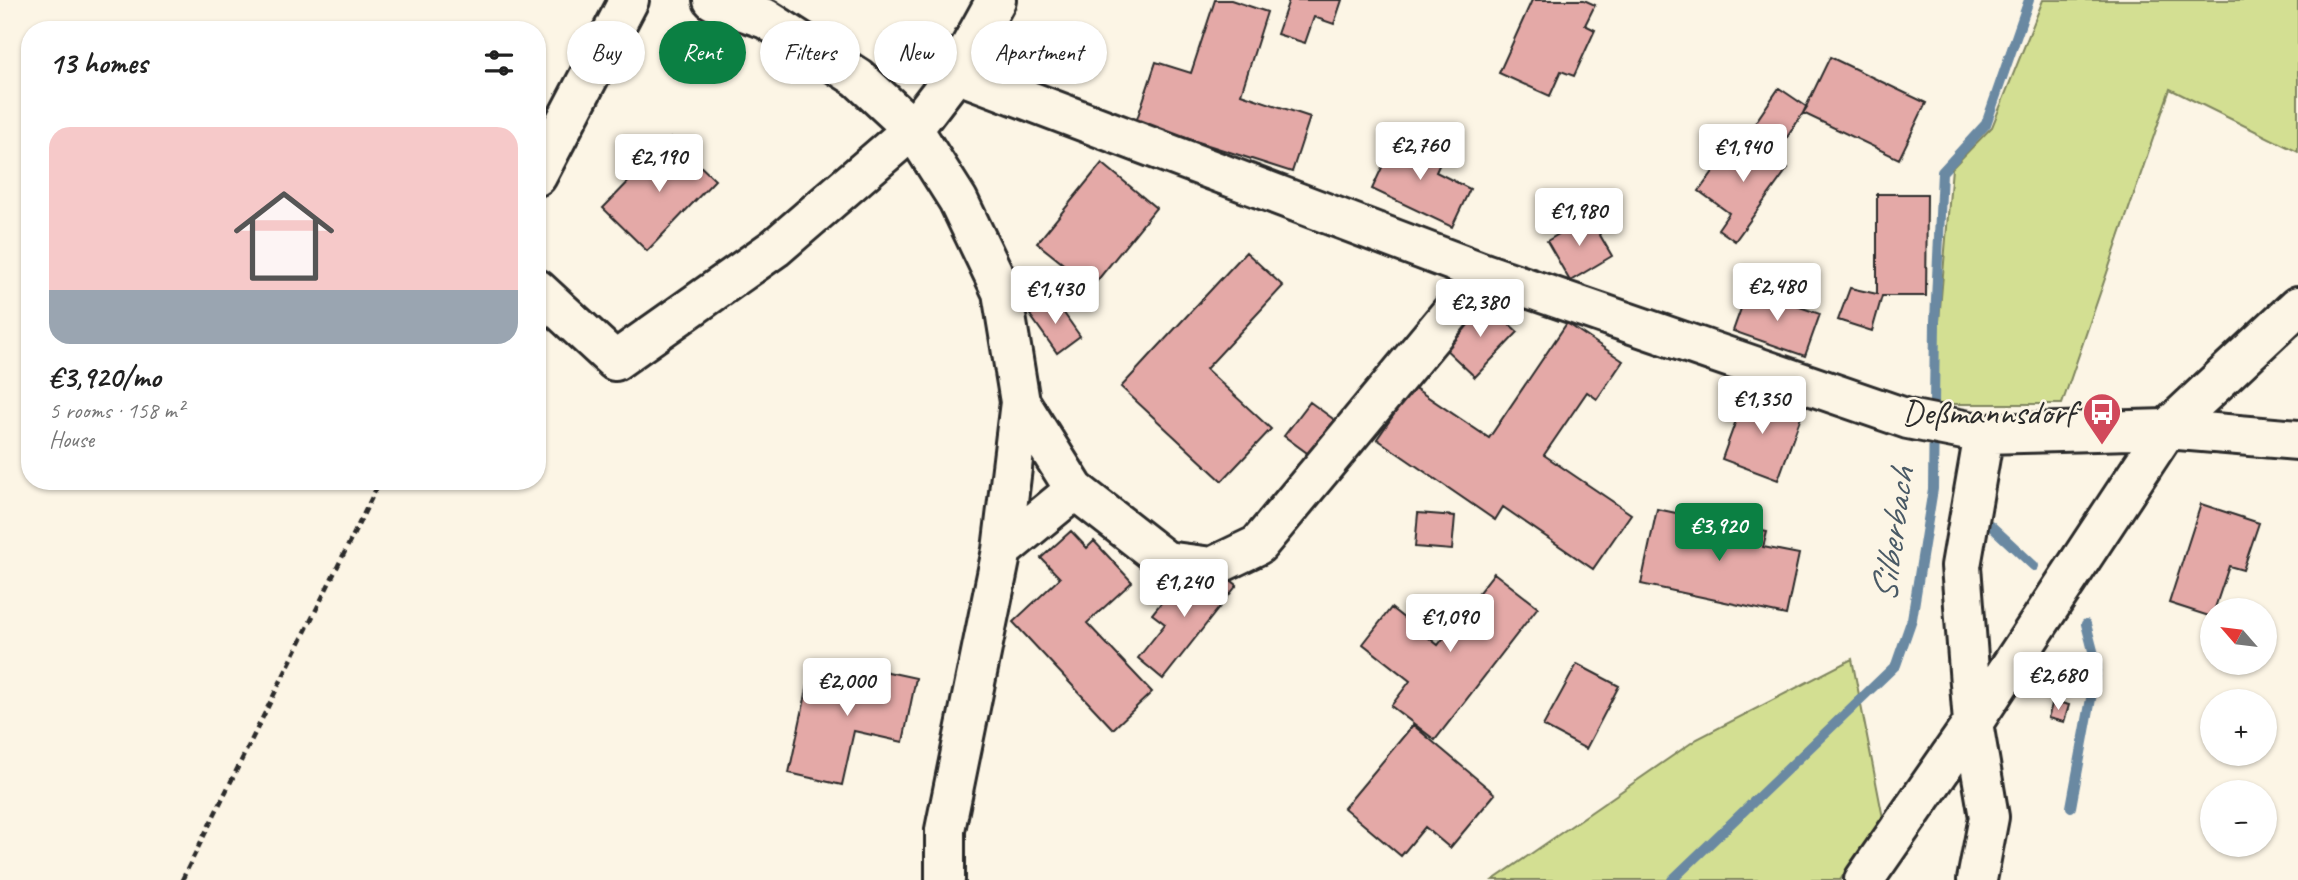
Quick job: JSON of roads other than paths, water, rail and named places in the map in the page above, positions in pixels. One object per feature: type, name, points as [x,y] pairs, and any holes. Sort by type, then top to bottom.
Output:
[{"type":"street","points":[[546,159],[629,0]]},
{"type":"street","points":[[713,0],[766,19],[847,70],[913,129],[958,200],[1002,292],[1020,402],[1002,550],[945,830],[945,880]]},
{"type":"street","points":[[957,71],[996,0]]},
{"type":"street","points":[[957,73],[1484,273],[1908,419],[1967,431],[2167,429],[2298,440]]},
{"type":"street","points":[[546,297],[615,361],[775,248],[913,129],[948,84]]},
{"type":"street","points":[[1020,402],[1075,490],[1166,561],[1212,567],[1258,545],[1484,273]]},
{"type":"street","points":[[1864,880],[1973,723],[2167,429],[2298,306]]},
{"type":"street","points":[[1967,431],[1961,566],[1973,723],[1989,817],[1977,880]]},
{"type":"street","points":[[1002,550],[1075,490]]},
{"type":"waterway","name":"Silberbach","points":[[1672,880],[1896,665],[1912,619],[1933,489],[1935,321],[1942,172],[1986,124],[2029,0]]},
{"type":"waterway","points":[[1990,525],[2034,566]]},
{"type":"waterway","points":[[2071,807],[2097,666],[2086,624]]},
{"type":"place","name":"Deßmannsdorf","points":[[2102,446]]}]
